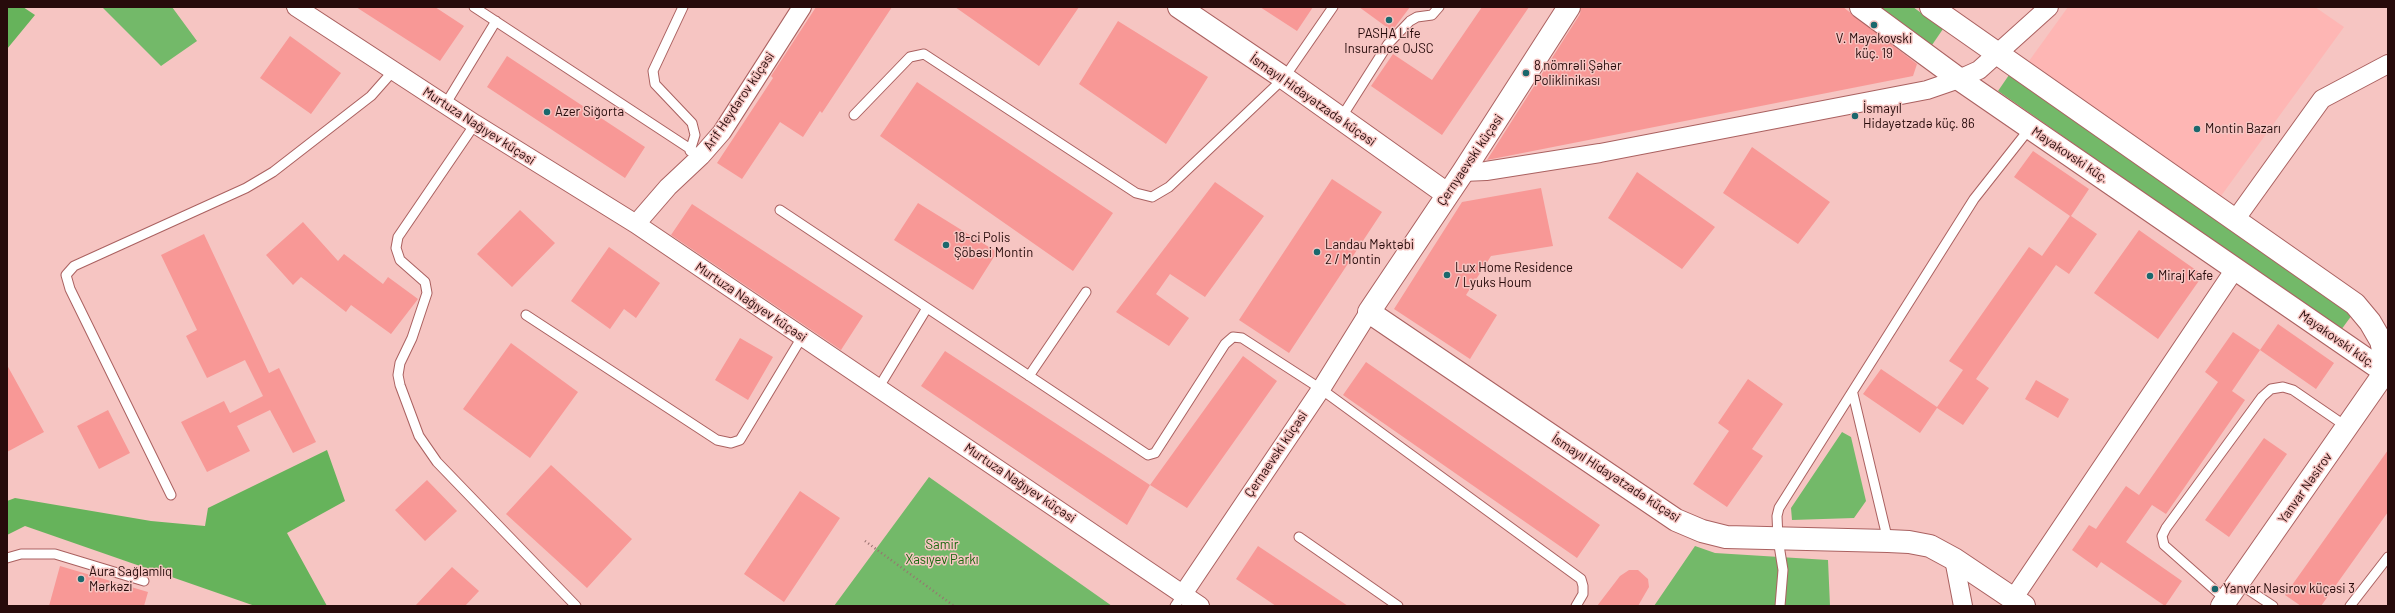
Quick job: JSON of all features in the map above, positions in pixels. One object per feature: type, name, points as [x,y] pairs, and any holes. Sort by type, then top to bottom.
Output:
[{"type":"street","name":"Murtuza Nağıyev küçəsi","points":[[296,7],[475,124],[636,224],[802,337],[879,387],[1179,600],[1200,606]]},
{"type":"street","name":"Arif Heydərov küçəsi","points":[[636,224],[696,154],[722,132],[802,7]]},
{"type":"street","name":"İsmayıl Hidayətzadə küçəsi","points":[[1179,7],[1284,78],[1447,194]]},
{"type":"street","name":"Çernyaevski küçəsi","points":[[1368,312],[1463,172],[1570,7]]},
{"type":"street","name":"Mayakovski küç.","points":[[1861,7],[1959,79],[2386,373]]},
{"type":"street","name":"Mayakovski küç.","points":[[1931,7],[2355,304],[2370,322],[2381,341],[2385,358],[2386,373]]},
{"type":"street","points":[[1463,172],[1600,154],[1927,90],[1959,79],[1979,70],[1998,55],[2049,7]]},
{"type":"street","points":[[2235,220],[2322,99],[2388,64]]},
{"type":"street","points":[[2018,602],[2235,269]]},
{"type":"street","name":"İsmayıl Hidayətzadə küçəsi","points":[[1368,312],[1676,520],[1702,531],[1726,537],[1888,541],[1909,542],[1930,546],[1954,559],[2018,602]]},
{"type":"street","name":"Çernaevski küçəsi","points":[[1179,600],[1321,389],[1368,312]]},
{"type":"street","name":"Yanvar Nəsirov","points":[[2229,597],[2386,373]]},
{"type":"street","points":[[1954,559],[1963,606]]},
{"type":"lane","points":[[474,7],[696,154]]},
{"type":"lane","points":[[683,7],[653,71],[655,84],[692,123],[695,135],[696,154]]},
{"type":"lane","points":[[854,115],[910,57],[924,54],[1136,193],[1152,197],[1169,187],[1284,78],[1333,7]]},
{"type":"lane","points":[[1341,118],[1388,44],[1410,21],[1417,17],[1432,15],[1439,7]]},
{"type":"lane","points":[[446,105],[496,21]]},
{"type":"lane","points":[[171,495],[70,289],[66,275],[74,266],[246,188],[273,172],[371,96],[394,70]]},
{"type":"lane","points":[[475,124],[398,237],[396,248],[400,260],[424,282],[427,293],[412,338],[400,363],[398,375],[400,385],[418,436],[437,462],[576,606]]},
{"type":"lane","points":[[1780,606],[1783,570],[1778,539],[1779,508],[1853,394],[1974,199],[2030,128]]},
{"type":"lane","points":[[780,210],[1148,455],[1155,454],[1225,344],[1233,337],[1242,338],[1321,389],[1580,579],[1583,586],[1583,594],[1576,606]]},
{"type":"lane","points":[[1029,376],[1086,292]]},
{"type":"lane","points":[[879,387],[927,308]]},
{"type":"lane","points":[[526,315],[717,440],[731,443],[740,440],[802,337]]},
{"type":"lane","points":[[2272,606],[2229,597],[2164,545],[2162,536],[2166,528],[2262,397],[2271,389],[2283,387],[2294,390],[2347,427]]},
{"type":"lane","points":[[1853,394],[1888,541]]},
{"type":"lane","points":[[1299,537],[1398,606]]},
{"type":"lane","points":[[7,558],[21,554],[55,554],[144,581]]},
{"type":"lane","points":[[2350,606],[2388,557]]},
{"type":"path","points":[[865,541],[954,606]]},
{"type":"shaded area","name":"Montin Bazarı","points":[[2068,7],[2315,7],[2344,27],[2221,196],[2029,61]]},
{"type":"green space","points":[[7,7],[23,7],[35,15],[7,49]]},
{"type":"green space","points":[[102,7],[172,7],[197,41],[161,66]]},
{"type":"green space","points":[[1880,7],[1913,7],[1943,29],[1932,45]]},
{"type":"green space","points":[[2009,75],[2352,315],[2341,330],[1998,91]]},
{"type":"green space","points":[[1842,432],[1851,437],[1866,501],[1854,518],[1792,520],[1791,508]]},
{"type":"green space","points":[[327,450],[345,501],[287,533],[327,606],[255,606],[25,526],[7,535],[7,501],[15,498],[151,521],[205,526],[208,508]]},
{"type":"green space","name":"Samir Xasıyev Parkı","points":[[929,477],[1112,606],[834,606]]},
{"type":"green space","points":[[1695,546],[1715,553],[1828,560],[1830,606],[1654,606]]},
{"type":"building","points":[[356,7],[435,7],[464,26],[440,61]]},
{"type":"building","points":[[816,7],[892,7],[822,113],[820,111],[803,137],[780,122],[742,179],[717,163],[773,78],[771,76]]},
{"type":"building","points":[[955,7],[1079,7],[1039,66]]},
{"type":"building","points":[[1260,7],[1313,7],[1297,31]]},
{"type":"building","name":"PASHA Life Insurance OJSC","points":[[1359,7],[1410,7],[1392,31]]},
{"type":"building","points":[[1482,7],[1529,7],[1442,135],[1371,86],[1393,54],[1432,80]]},
{"type":"building","points":[[1581,7],[1843,7],[1917,64],[1913,76],[1487,160],[1580,14]]},
{"type":"building","points":[[1118,21],[1208,77],[1166,144],[1079,84]]},
{"type":"building","points":[[290,36],[341,73],[311,114],[260,78]]},
{"type":"building","points":[[507,56],[645,147],[625,178],[487,87]]},
{"type":"building","points":[[917,82],[1113,213],[1073,271],[880,136]]},
{"type":"building","points":[[1752,147],[1830,202],[1798,244],[1723,193]]},
{"type":"building","points":[[2033,151],[2089,189],[2071,216],[2097,234],[2069,274],[2056,265],[1976,379],[1989,388],[1963,425],[1937,408],[1920,433],[1863,394],[1881,369],[1937,407],[1963,370],[1949,361],[2029,247],[2042,256],[2070,216],[2014,177]]},
{"type":"building","points":[[1637,172],[1715,227],[1682,269],[1608,218]]},
{"type":"building","points":[[1332,179],[1382,212],[1289,353],[1239,320]]},
{"type":"building","points":[[1215,182],[1264,216],[1205,297],[1170,274],[1156,294],[1189,318],[1169,346],[1116,312]]},
{"type":"building","name":"Lux Home Residence / Lyuks Houm","points":[[1541,188],[1553,246],[1491,256],[1466,295],[1497,315],[1470,359],[1394,309],[1462,202]]},
{"type":"building","points":[[918,203],[997,252],[973,290],[894,240]]},
{"type":"building","points":[[692,204],[863,316],[841,350],[671,235]]},
{"type":"building","points":[[520,210],[555,243],[512,287],[477,254]]},
{"type":"building","points":[[303,222],[338,261],[344,254],[383,284],[388,277],[418,299],[391,334],[351,305],[346,312],[301,277],[293,285],[266,255]]},
{"type":"building","points":[[2139,230],[2203,275],[2158,339],[2094,293]]},
{"type":"building","points":[[204,234],[269,373],[279,368],[316,442],[293,453],[270,410],[237,426],[250,451],[207,472],[181,422],[224,401],[230,413],[263,396],[245,360],[207,378],[186,336],[197,330],[161,255]]},
{"type":"building","points":[[609,247],[660,283],[636,318],[624,309],[610,329],[571,301]]},
{"type":"building","points":[[2278,324],[2334,363],[2316,389],[2260,350]]},
{"type":"building","points":[[2233,332],[2260,350],[2232,391],[2245,400],[2166,514],[2152,505],[2126,542],[2182,581],[2165,606],[2101,562],[2097,568],[2072,550],[2089,525],[2096,529],[2126,486],[2139,495],[2218,382],[2205,372]]},
{"type":"building","points":[[740,338],[773,357],[748,400],[715,380]]},
{"type":"building","points":[[511,343],[578,392],[530,458],[463,409]]},
{"type":"building","points":[[945,351],[1150,485],[1127,525],[921,386]]},
{"type":"building","points":[[1243,356],[1277,381],[1187,508],[1150,485]]},
{"type":"building","points":[[1366,362],[1600,525],[1577,558],[1343,395]]},
{"type":"building","points":[[7,365],[44,432],[7,452]]},
{"type":"building","points":[[1748,379],[1783,404],[1752,449],[1763,456],[1727,507],[1693,484],[1729,431],[1718,423]]},
{"type":"building","points":[[2036,380],[2069,399],[2058,418],[2025,399]]},
{"type":"building","points":[[108,410],[130,453],[99,469],[77,426]]},
{"type":"building","points":[[2264,438],[2287,454],[2229,537],[2205,520]]},
{"type":"building","points":[[2388,450],[2388,512],[2321,606],[2301,606],[2285,595]]},
{"type":"building","points":[[551,465],[632,539],[587,588],[506,514]]},
{"type":"building","points":[[427,480],[457,511],[425,541],[395,510]]},
{"type":"building","points":[[800,491],[840,518],[784,602],[744,574]]},
{"type":"building","points":[[1258,546],[1348,606],[1276,606],[1236,579]]},
{"type":"building","name":"Aura Sağlamlıq Mərkəzi","points":[[60,566],[148,592],[144,606],[49,606]]},
{"type":"building","points":[[452,567],[479,591],[465,606],[415,606]]},
{"type":"building","points":[[1629,570],[1638,570],[1648,579],[1649,587],[1638,606],[1597,606],[1620,576]]},
{"type":"place","name":"PASHA Life Insurance OJSC","points":[[1389,20]]},
{"type":"place","name":"V. Mayakovski küç. 19","points":[[1874,25]]},
{"type":"place","name":"8 nömrəli Şəhər Poliklinikası","points":[[1526,73]]},
{"type":"place","name":"Azer Siğorta","points":[[547,112]]},
{"type":"place","name":"İsmayıl Hidayətzadə küç. 86","points":[[1855,116]]},
{"type":"place","name":"Montin Bazarı","points":[[2197,129]]},
{"type":"place","name":"18-ci Polis Şöbəsi Montin","points":[[946,245]]},
{"type":"place","name":"Landau Məktəbi 2 / Montin","points":[[1317,252]]},
{"type":"place","name":"Lux Home Residence / Lyuks Houm","points":[[1447,275]]},
{"type":"place","name":"Miraj Kafe","points":[[2150,276]]},
{"type":"place","name":"Aura Sağlamlıq Mərkəzi","points":[[81,579]]},
{"type":"place","name":"Yanvar Nəsirov küçəsi 3","points":[[2215,589]]}]
